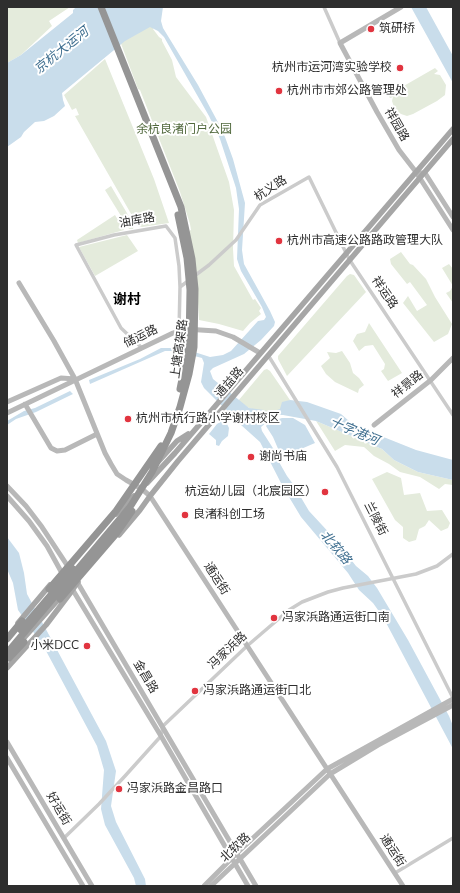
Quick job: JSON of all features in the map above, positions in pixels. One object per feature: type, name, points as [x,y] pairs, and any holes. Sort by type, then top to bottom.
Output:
[{"type":"highway","name":"上塘高架路","points":[[7,646],[118,516],[128,502],[161,446],[176,405],[189,345],[190,290],[187,258],[180,222],[169,188],[95,7]]},
{"type":"highway","name":"上塘高架路","points":[[8,656],[116,534],[143,495],[152,472],[171,433],[189,374],[194,348],[195,288],[192,259],[185,222],[173,186],[101,7]]},
{"type":"highway","points":[[7,639],[116,511],[161,446]]},
{"type":"main road","name":"通益路","points":[[23,620],[177,441],[195,429],[217,404],[453,129]]},
{"type":"main road","name":"通益路","points":[[8,656],[57,601],[73,589],[140,510],[222,408],[420,180],[453,139]]},
{"type":"main road","points":[[7,668],[46,626],[73,589]]},
{"type":"main road","points":[[7,635],[23,620]]},
{"type":"main road","points":[[7,642],[23,620]]},
{"type":"street","points":[[324,7],[340,43],[400,7]]},
{"type":"street","name":"祥园路","points":[[340,43],[398,150],[416,172],[453,230]]},
{"type":"street","points":[[416,172],[425,174],[453,217]]},
{"type":"street","name":"祥运路","points":[[309,177],[346,253],[453,415]]},
{"type":"street","name":"杭义路","points":[[180,287],[236,240],[260,205],[309,177]]},
{"type":"street","name":"油库路","points":[[142,348],[121,328],[76,245],[114,235],[166,226],[175,238],[179,266],[179,331]]},
{"type":"street","name":"通运街","points":[[19,283],[54,340],[75,379],[105,453],[117,474],[139,487],[150,496],[404,886]]},
{"type":"street","name":"储运路","points":[[75,379],[173,332],[185,329],[216,331],[233,337],[260,353]]},
{"type":"street","name":"兰陵街","points":[[268,355],[337,467],[453,698]]},
{"type":"street","name":"祥景路","points":[[374,425],[431,380],[453,358]]},
{"type":"street","points":[[7,402],[61,378],[75,379]]},
{"type":"street","points":[[7,412],[67,385],[75,379]]},
{"type":"street","points":[[25,404],[51,448],[57,451],[65,450],[97,434]]},
{"type":"street","name":"金昌路","points":[[7,486],[26,506],[69,567],[256,886]]},
{"type":"street","name":"金昌路","points":[[7,496],[47,546],[161,736],[248,886]]},
{"type":"street","name":"冯家浜路","points":[[163,726],[247,646],[289,610],[302,602],[313,596],[416,574],[437,566],[453,554]]},
{"type":"street","name":"北软路","points":[[211,886],[233,861],[237,853],[329,771],[378,745],[446,705],[453,698]]},
{"type":"street","name":"北软路","points":[[446,705],[453,705]]},
{"type":"street","points":[[64,838],[99,804],[161,736],[163,726]]},
{"type":"street","name":"好运街","points":[[7,742],[92,886]]},
{"type":"street","name":"好运街","points":[[7,758],[83,886]]},
{"type":"street","name":"北软路","points":[[204,886],[233,861],[240,859],[329,771]]},
{"type":"street","points":[[395,873],[453,838]]},
{"type":"green space","points":[[7,7],[70,7],[49,21],[52,26],[21,55],[7,63]]},
{"type":"green space","name":"余杭良渚门户公园","points":[[145,20],[155,24],[153,29],[162,39],[172,60],[176,77],[206,117],[229,182],[234,210],[234,266],[253,300],[255,299],[261,308],[259,311],[261,314],[243,331],[199,320],[196,268],[189,231],[191,230],[190,224],[180,192],[120,41]]},
{"type":"green space","points":[[105,59],[154,179],[169,223],[142,227],[138,226],[75,116],[79,115],[76,108],[72,110],[64,95]]},
{"type":"green space","points":[[435,68],[438,71],[434,74],[440,75],[446,85],[445,95],[437,101],[407,116],[395,110],[392,101],[393,97],[390,98],[388,95]]},
{"type":"green space","points":[[111,186],[134,225],[133,229],[129,229],[105,190]]},
{"type":"green space","points":[[115,215],[124,230],[78,243],[77,240]]},
{"type":"green space","points":[[127,235],[138,251],[95,276],[79,247]]},
{"type":"green space","points":[[401,252],[410,264],[413,265],[426,279],[435,297],[452,324],[448,334],[434,342],[403,303],[408,296],[417,311],[427,305],[410,282],[407,284],[391,264],[390,259]]},
{"type":"green space","points":[[449,264],[453,269],[453,286],[442,268]]},
{"type":"green space","points":[[350,274],[354,275],[366,292],[287,376],[278,359],[278,356]]},
{"type":"green space","points":[[453,286],[453,303],[446,293],[450,291]]},
{"type":"green space","points":[[369,323],[402,373],[388,381],[381,371],[384,369],[385,364],[373,345],[365,346],[359,351],[353,341],[357,334],[365,332]]},
{"type":"green space","points":[[342,351],[350,363],[353,373],[364,385],[359,389],[358,393],[335,382],[326,374],[321,366],[330,358],[327,352],[336,353]]},
{"type":"green space","points":[[267,369],[270,371],[290,400],[282,409],[268,414],[249,408],[238,401],[264,370]]},
{"type":"green space","points":[[316,421],[382,449],[394,460],[418,472],[453,480],[453,485],[445,484],[439,489],[420,477],[400,472],[374,456],[364,447],[345,445],[335,451]]},
{"type":"green space","points":[[387,472],[401,478],[404,495],[420,493],[427,511],[442,510],[450,523],[448,528],[441,531],[429,520],[425,526],[419,529],[416,540],[409,542],[403,538],[403,527],[395,520],[372,479]]},
{"type":"water","points":[[76,7],[163,7],[161,21],[163,28],[198,85],[225,137],[233,159],[245,203],[242,250],[244,264],[275,322],[274,326],[261,340],[244,354],[213,368],[210,371],[213,379],[249,408],[264,410],[268,413],[280,409],[282,402],[290,400],[307,402],[341,414],[361,428],[373,431],[381,436],[416,450],[453,460],[453,480],[418,472],[394,460],[382,449],[316,421],[275,415],[268,417],[267,422],[261,427],[278,456],[279,462],[287,476],[309,511],[377,588],[408,640],[449,716],[453,726],[453,749],[383,617],[373,603],[359,590],[348,573],[301,517],[283,487],[260,442],[204,388],[201,382],[204,363],[202,358],[175,351],[165,351],[90,384],[89,380],[140,359],[161,348],[182,348],[210,357],[223,355],[231,351],[258,321],[264,320],[266,317],[262,307],[241,271],[237,259],[239,209],[236,188],[220,139],[209,116],[164,37],[158,31],[150,27],[125,41],[62,93],[65,106],[54,116],[44,121],[35,122],[24,132],[21,137],[7,147],[7,63],[21,55],[73,13],[73,10]]},
{"type":"water","points":[[411,7],[426,7],[453,56],[453,83]]},
{"type":"water","points":[[70,391],[73,394],[36,412],[16,419],[7,425],[7,421],[24,411],[35,408]]},
{"type":"water","points":[[282,418],[293,418],[305,425],[315,443],[287,455],[283,455],[279,451],[266,426],[269,422]]},
{"type":"water","points":[[222,421],[227,424],[229,428],[228,436],[219,446],[216,445],[216,440],[209,434],[217,424]]},
{"type":"water","points":[[7,537],[19,553],[27,594],[106,741],[116,771],[111,806],[116,822],[145,879],[146,886],[136,886],[134,878],[105,825],[101,809],[104,770],[97,746],[45,649],[18,610],[13,583],[7,569]]},
{"type":"place","name":"筑研桥","points":[[371,29]]},
{"type":"place","name":"杭州市运河湾实验学校","points":[[400,68]]},
{"type":"place","name":"杭州市市郊公路管理处","points":[[279,91]]},
{"type":"place","name":"杭州市高速公路路政管理大队","points":[[279,241]]},
{"type":"place","name":"杭州市杭行路小学谢村校区","points":[[128,419]]},
{"type":"place","name":"谢尚书庙","points":[[251,457]]},
{"type":"place","name":"杭运幼儿园（北宸园区）","points":[[325,492]]},
{"type":"place","name":"良渚科创工场","points":[[185,515]]},
{"type":"place","name":"冯家浜路通运街口南","points":[[274,618]]},
{"type":"place","name":"小米DCC","points":[[87,646]]},
{"type":"place","name":"冯家浜路通运街口北","points":[[195,691]]},
{"type":"place","name":"冯家浜路金昌路口","points":[[119,789]]},
{"type":"district","name":"谢村","points":[[127,301]]},
{"type":"water label","name":"京杭大运河","points":[[62,51]]},
{"type":"water label","name":"十字港河","points":[[354,432]]}]
